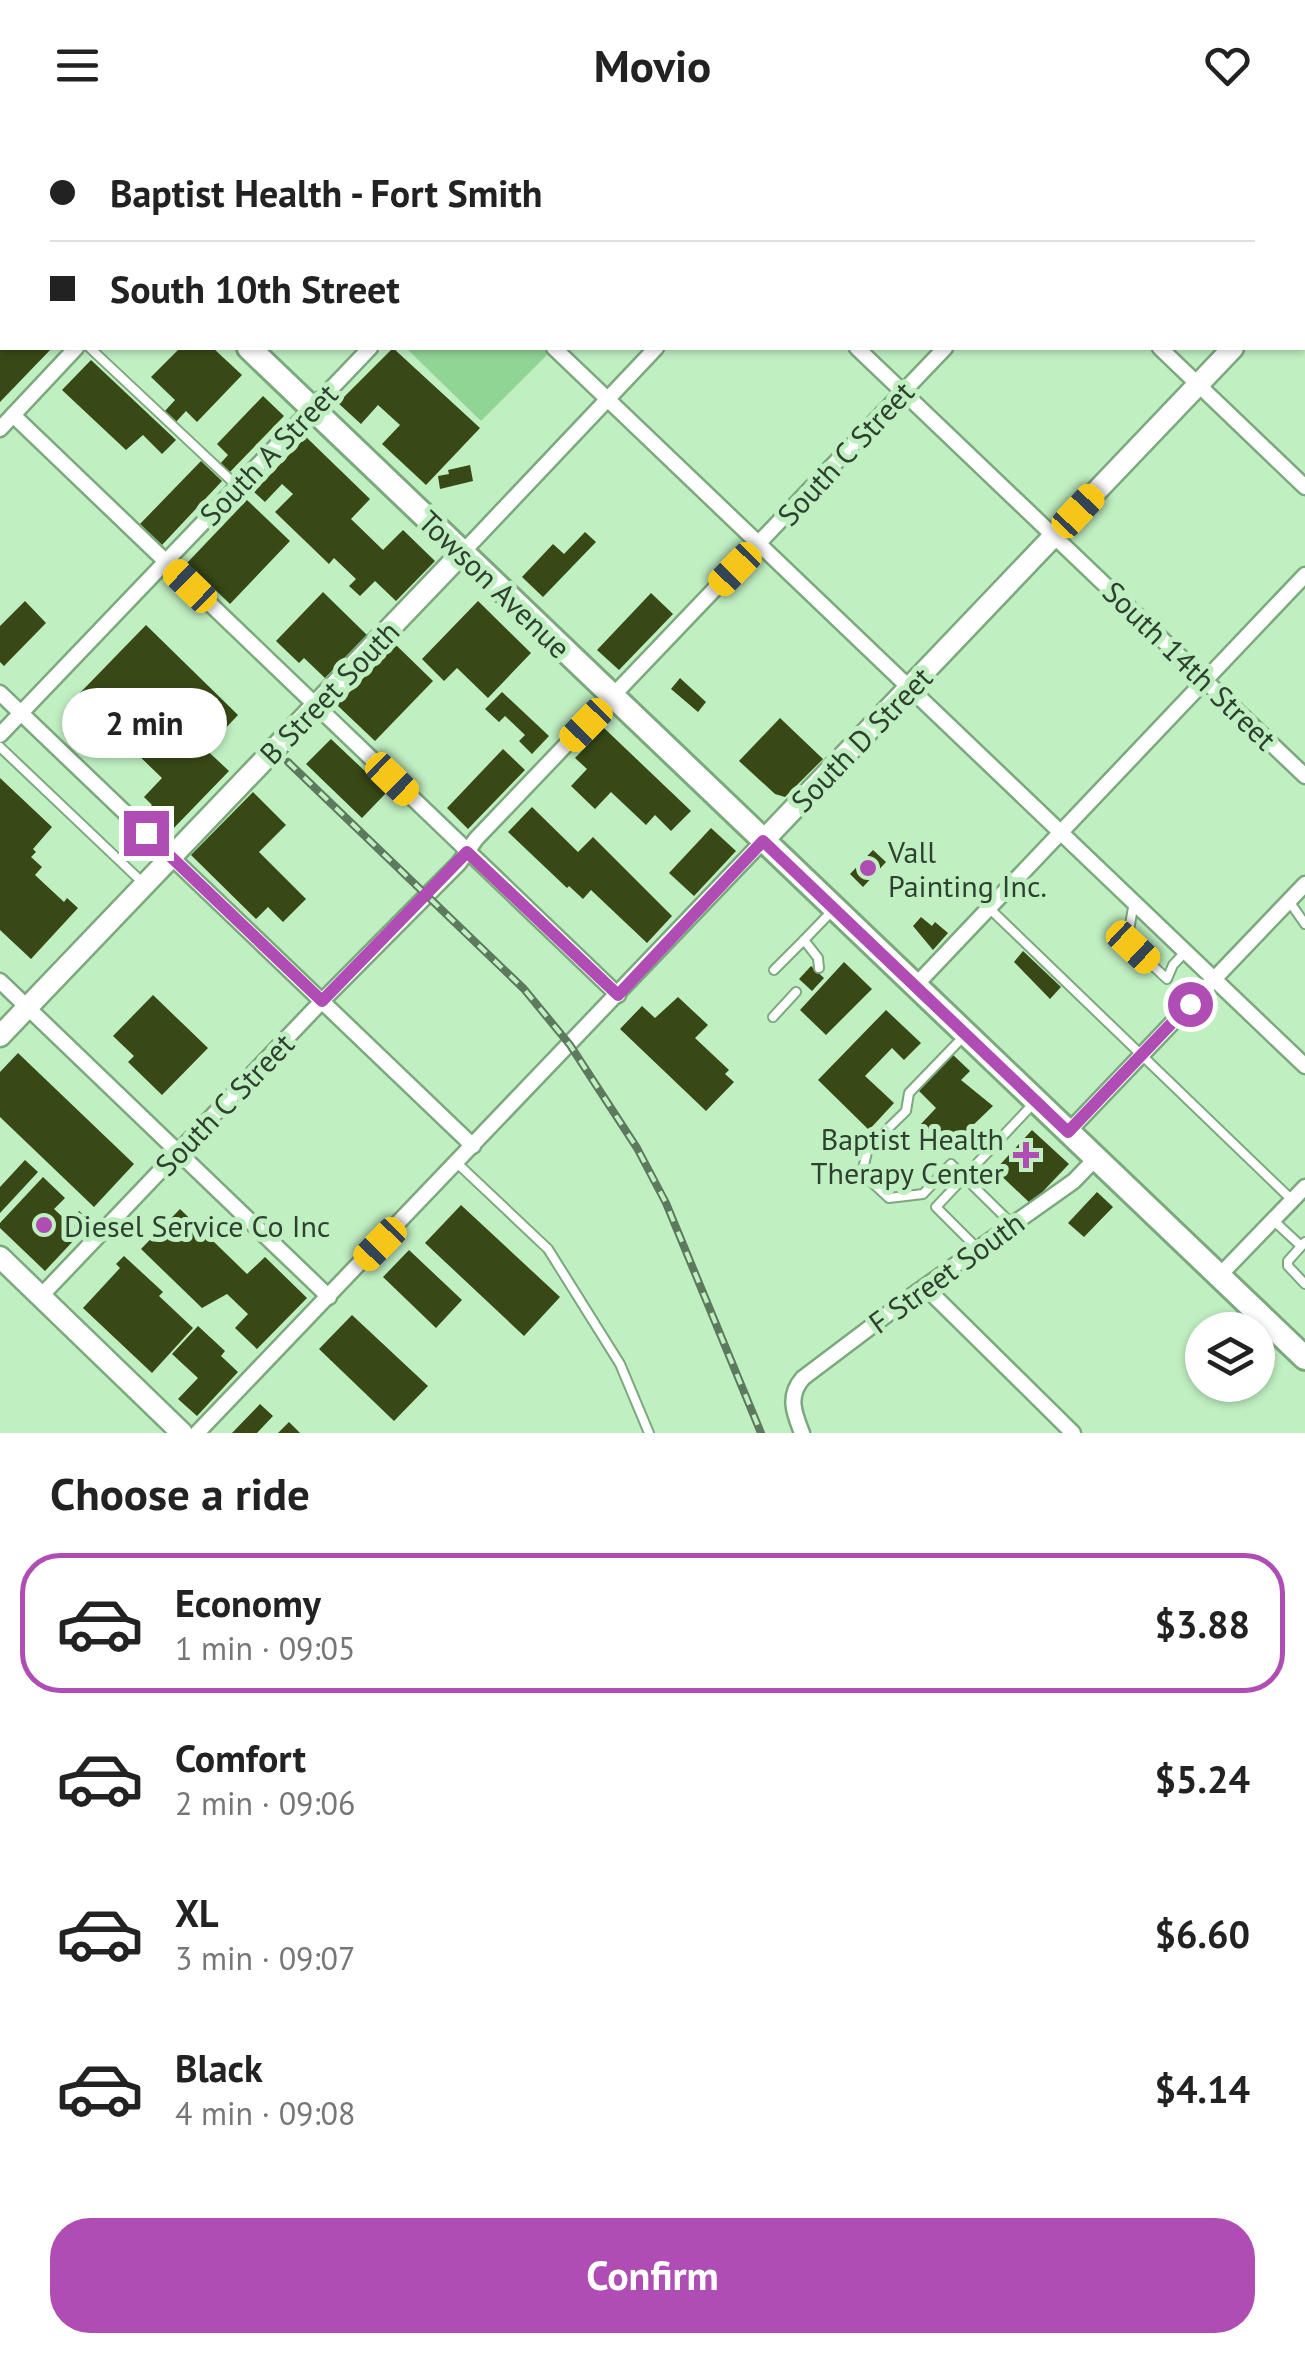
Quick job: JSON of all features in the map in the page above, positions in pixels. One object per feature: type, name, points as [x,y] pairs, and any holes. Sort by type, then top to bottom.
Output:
[{"type":"main road","name":"Towson Avenue","points":[[251,350],[1305,1358]]},
{"type":"street","points":[[0,428],[74,350]]},
{"type":"street","name":"South A Street","points":[[0,734],[368,350]]},
{"type":"street","points":[[556,350],[1305,1066]]},
{"type":"street","name":"B Street South","points":[[0,1036],[654,350]]},
{"type":"street","name":"South 14th Street","points":[[859,350],[1305,776]]},
{"type":"street","name":"South C Street","points":[[41,1296],[943,350]]},
{"type":"street","points":[[1162,350],[1305,487]]},
{"type":"street","name":"South D Street","points":[[198,1433],[1231,350]]},
{"type":"street","points":[[13,415],[618,995]]},
{"type":"street","points":[[914,987],[1305,576]]},
{"type":"street","points":[[0,693],[473,1146]]},
{"type":"street","points":[[1068,1132],[1305,884]]},
{"type":"street","points":[[0,981],[329,1297]]},
{"type":"street","name":"F Street South","points":[[802,1433],[792,1406],[796,1386],[818,1364],[1074,1181],[1096,1158]]},
{"type":"street","points":[[1219,1276],[1305,1186]]},
{"type":"street","points":[[0,1257],[182,1433]]},
{"type":"street","points":[[925,1288],[1073,1433]]},
{"type":"lane","points":[[92,350],[237,486]]},
{"type":"lane","points":[[0,747],[145,885]]},
{"type":"lane","points":[[1289,901],[1305,924]]},
{"type":"lane","points":[[1128,936],[1134,902]]},
{"type":"lane","points":[[990,908],[1292,1200]]},
{"type":"lane","points":[[774,970],[834,909]]},
{"type":"lane","points":[[804,940],[818,958],[819,968]]},
{"type":"lane","points":[[1133,947],[1167,978],[1186,951]]},
{"type":"lane","points":[[773,1017],[796,992]]},
{"type":"lane","points":[[966,1035],[909,1093],[906,1112],[868,1148],[862,1173],[889,1198],[923,1194],[950,1164],[1012,1224]]},
{"type":"lane","points":[[978,1248],[936,1206],[1036,1100]]},
{"type":"lane","points":[[457,1163],[548,1249],[620,1364],[649,1433]]},
{"type":"lane","points":[[1273,1220],[1303,1244],[1288,1266],[1305,1284]]},
{"type":"green space","points":[[408,350],[552,350],[481,421]]},
{"type":"building","points":[[0,350],[50,350],[0,402]]},
{"type":"building","points":[[178,350],[215,350],[242,375],[197,422],[186,411],[175,423],[164,412],[175,400],[151,377]]},
{"type":"building","points":[[395,350],[480,428],[426,485],[382,444],[400,425],[378,405],[361,424],[338,403]]},
{"type":"building","points":[[91,360],[176,440],[162,454],[143,435],[126,450],[62,390]]},
{"type":"building","points":[[263,396],[284,416],[229,473],[220,464],[228,455],[217,444]]},
{"type":"building","points":[[306,437],[370,499],[351,519],[383,550],[403,530],[435,561],[396,601],[375,581],[360,596],[349,586],[356,579],[334,558],[329,564],[275,512],[293,494],[282,484],[265,502],[254,492]]},
{"type":"building","points":[[201,461],[222,481],[162,545],[140,524]]},
{"type":"building","points":[[470,465],[473,481],[440,489],[438,476]]},
{"type":"building","points":[[247,500],[290,541],[230,604],[187,563]]},
{"type":"building","points":[[585,532],[596,542],[543,597],[522,577],[553,544],[564,554]]},
{"type":"building","points":[[323,592],[367,635],[325,678],[304,658],[299,663],[276,641]]},
{"type":"building","points":[[651,593],[673,614],[619,670],[597,650]]},
{"type":"building","points":[[25,601],[46,623],[4,666],[0,662],[0,626]]},
{"type":"building","points":[[478,601],[531,653],[488,698],[457,668],[444,681],[422,659]]},
{"type":"building","points":[[146,625],[238,715],[221,733],[215,726],[199,743],[229,771],[170,832],[147,810],[152,805],[144,797],[162,778],[77,696]]},
{"type":"building","points":[[396,645],[433,681],[375,741],[337,705]]},
{"type":"building","points":[[680,678],[706,702],[698,712],[671,689]]},
{"type":"building","points":[[502,692],[549,736],[532,754],[519,741],[525,735],[505,716],[499,722],[485,709]]},
{"type":"building","points":[[780,718],[823,759],[785,797],[775,794],[739,761]]},
{"type":"building","points":[[604,728],[691,811],[671,831],[655,815],[646,825],[611,792],[595,809],[571,786],[587,769],[575,758]]},
{"type":"building","points":[[331,739],[387,792],[362,818],[306,764]]},
{"type":"building","points":[[503,749],[525,770],[468,829],[447,808]]},
{"type":"building","points":[[0,778],[52,827],[33,849],[36,852],[31,857],[42,867],[35,875],[64,902],[67,898],[78,908],[31,959],[0,930]]},
{"type":"building","points":[[253,792],[286,825],[259,852],[306,899],[283,922],[268,907],[256,919],[191,855]]},
{"type":"building","points":[[532,807],[578,852],[593,837],[672,916],[647,943],[591,890],[583,899],[567,888],[508,832]]},
{"type":"building","points":[[711,828],[736,851],[694,896],[669,873]]},
{"type":"building","name":"Vall Painting Inc.","points":[[873,850],[886,862],[863,887],[850,874]]},
{"type":"building","points":[[921,917],[948,933],[933,950],[913,926]]},
{"type":"building","points":[[1023,951],[1061,987],[1050,999],[1014,962]]},
{"type":"building","points":[[844,962],[872,989],[826,1035],[800,1010]]},
{"type":"building","points":[[811,966],[824,978],[812,991],[799,979]]},
{"type":"building","points":[[153,995],[208,1048],[162,1095],[128,1062],[134,1056],[113,1036]]},
{"type":"building","points":[[678,997],[708,1025],[695,1038],[729,1070],[725,1074],[734,1082],[706,1111],[620,1029],[642,1006],[655,1018]]},
{"type":"building","points":[[886,1010],[921,1043],[904,1060],[892,1048],[865,1076],[894,1103],[869,1130],[818,1080]]},
{"type":"building","points":[[18,1053],[134,1164],[94,1207],[0,1117],[0,1072]]},
{"type":"building","points":[[951,1053],[970,1071],[961,1080],[993,1106],[947,1150],[920,1125],[936,1108],[917,1089]]},
{"type":"building","points":[[1032,1130],[1069,1164],[1031,1204],[995,1170]]},
{"type":"building","name":"Diesel Service Co Inc","points":[[25,1160],[38,1172],[0,1213],[0,1187]]},
{"type":"building","name":"Diesel Service Co Inc","points":[[43,1177],[65,1198],[54,1209],[68,1222],[79,1211],[91,1222],[45,1271],[0,1228],[0,1223]]},
{"type":"building","points":[[1097,1192],[1113,1207],[1084,1237],[1068,1223]]},
{"type":"building","points":[[461,1205],[560,1297],[524,1336],[425,1243]]},
{"type":"building","points":[[180,1209],[247,1274],[265,1257],[307,1298],[257,1349],[235,1328],[248,1314],[227,1294],[202,1308],[141,1249]]},
{"type":"building","points":[[409,1250],[462,1300],[436,1328],[383,1277]]},
{"type":"building","points":[[124,1256],[163,1292],[159,1296],[193,1328],[152,1373],[83,1308],[120,1268],[116,1264]]},
{"type":"building","points":[[352,1315],[428,1386],[394,1421],[319,1349]]},
{"type":"building","points":[[198,1326],[225,1351],[221,1356],[238,1372],[197,1416],[178,1399],[198,1378],[172,1354]]},
{"type":"building","points":[[260,1404],[273,1416],[257,1433],[232,1433]]},
{"type":"building","points":[[289,1422],[300,1433],[278,1433]]},
{"type":"railway","points":[[288,762],[524,989],[570,1045],[637,1148],[666,1203],[761,1433]]},
{"type":"place","name":"Vall Painting Inc.","points":[[868,868]]},
{"type":"place","name":"Baptist Health Therapy Center","points":[[1026,1155]]},
{"type":"place","name":"Diesel Service Co Inc","points":[[44,1225]]},
{"type":"route","points":[[146,833],[322,1001],[467,852],[618,995],[763,841],[1068,1132],[1190,1004]]}]
